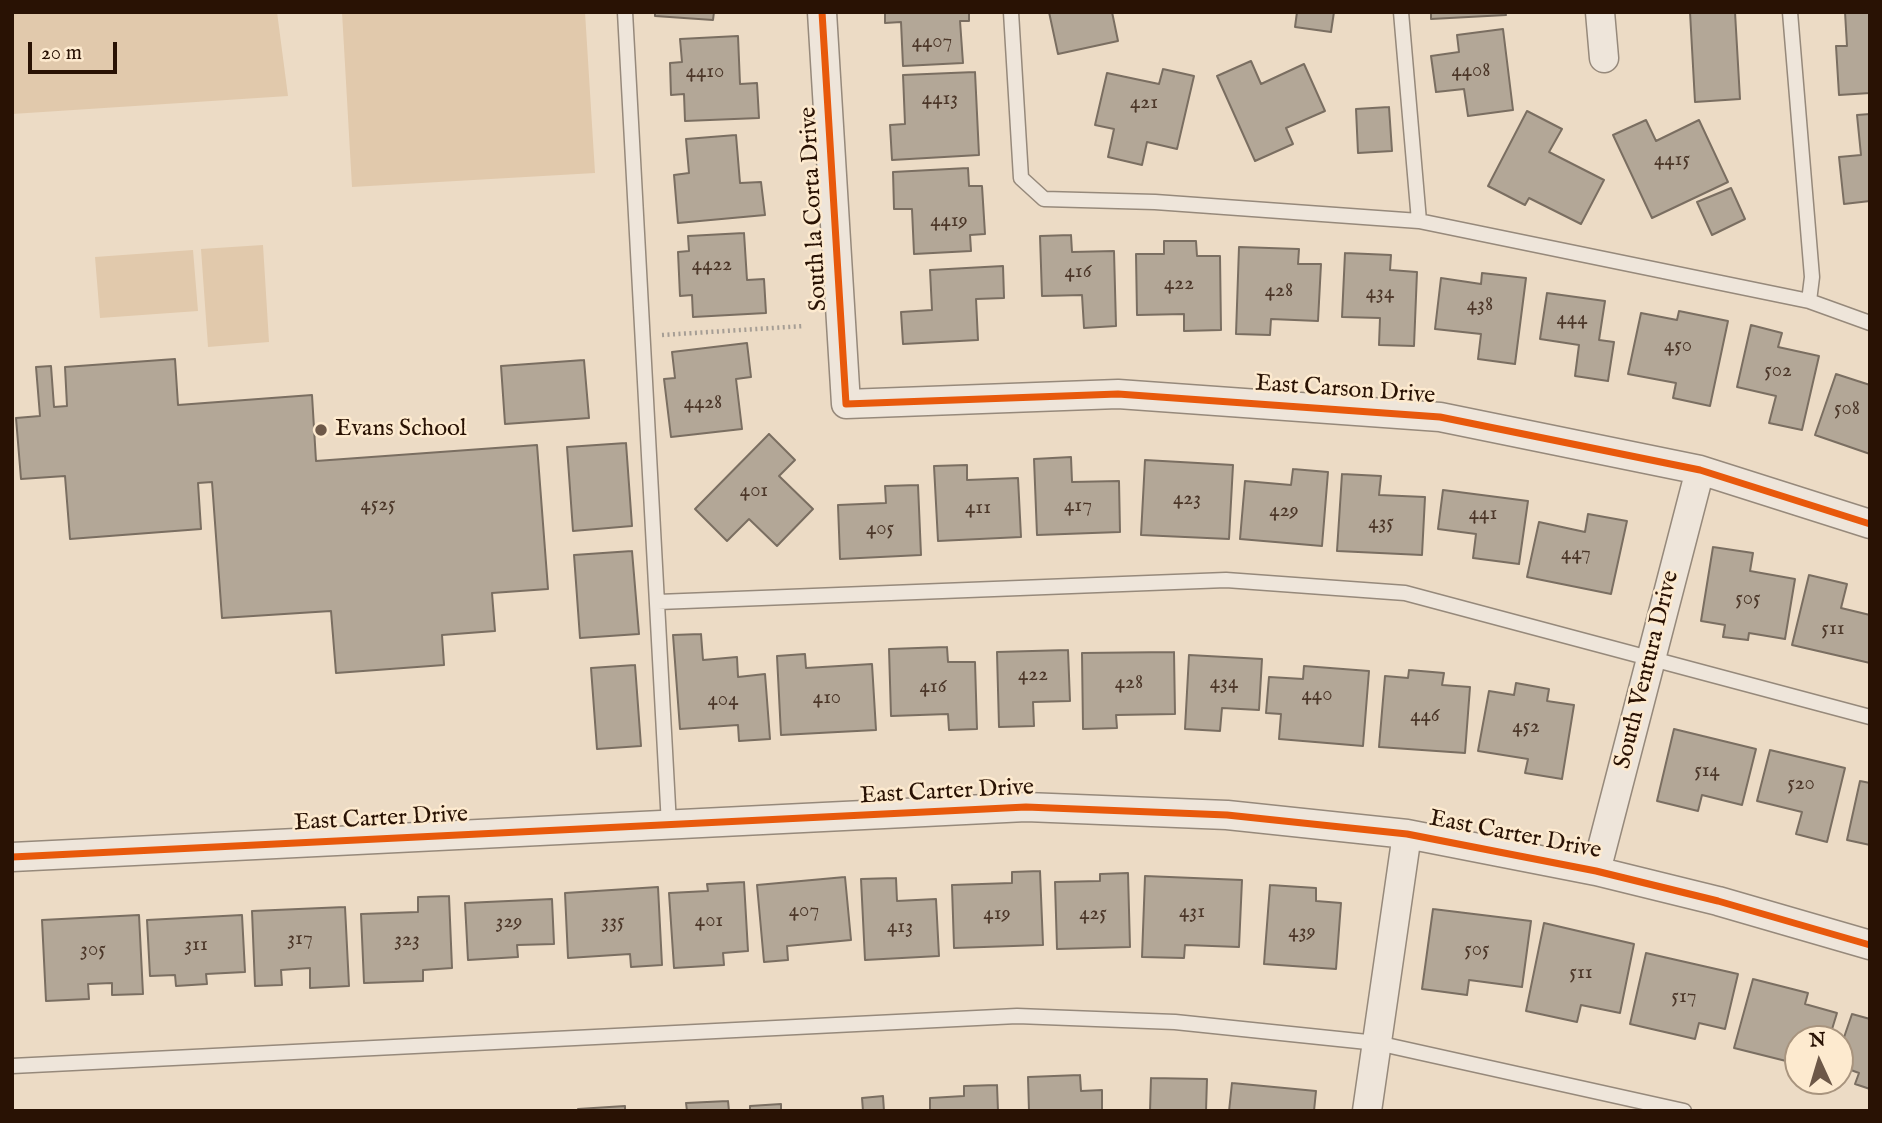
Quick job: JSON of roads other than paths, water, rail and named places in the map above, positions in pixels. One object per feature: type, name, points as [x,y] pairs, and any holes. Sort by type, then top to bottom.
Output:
[{"type":"street","name":"South la Corta Drive","points":[[822,12],[846,404]]},
{"type":"street","points":[[1600,12],[1604,58]]},
{"type":"street","name":"East Carson Drive","points":[[846,404],[1118,394],[1440,417],[1700,470],[1870,524]]},
{"type":"street","name":"South Ventura Drive","points":[[1596,871],[1700,470]]},
{"type":"street","name":"East Carter Drive","points":[[12,858],[1026,807],[1227,814],[1407,834],[1596,871],[1718,901],[1870,945]]},
{"type":"street","points":[[1367,1111],[1407,834]]},
{"type":"lane","points":[[625,12],[669,825]]},
{"type":"lane","points":[[1011,12],[1021,178],[1044,199],[1155,202],[1419,221],[1809,301],[1870,323]]},
{"type":"lane","points":[[1402,12],[1419,221]]},
{"type":"lane","points":[[1790,12],[1812,277],[1809,301]]},
{"type":"lane","points":[[658,602],[1226,580],[1405,593],[1870,717]]},
{"type":"lane","points":[[12,1066],[1017,1016],[1175,1021],[1377,1043],[1684,1111]]},
{"type":"place","name":"Evans School","points":[[321,430]]}]
